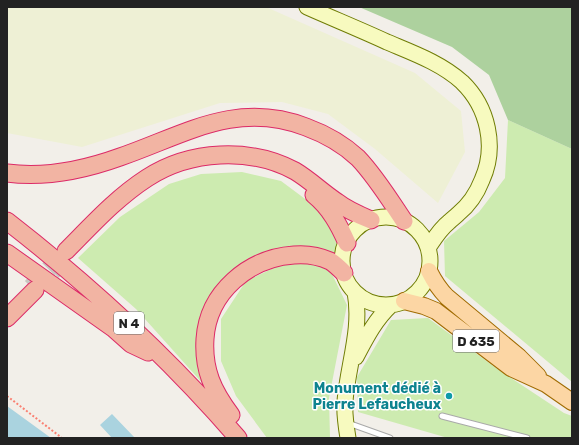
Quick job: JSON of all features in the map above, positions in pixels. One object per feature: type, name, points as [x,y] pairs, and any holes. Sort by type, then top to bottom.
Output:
[{"type":"highway","points":[[7,173],[40,175],[65,172],[120,157],[214,122],[238,118],[260,117],[281,119],[319,131],[339,143],[357,157],[373,175],[409,224]]},
{"type":"highway","points":[[347,243],[335,218],[326,207],[291,178],[263,166],[242,162],[224,162],[203,164],[181,169],[150,183],[120,205],[68,253],[116,202],[147,178],[160,170],[178,163],[209,156],[236,155],[265,159],[295,172],[310,181],[346,208],[372,220]]},
{"type":"highway","name":"N 4","points":[[7,221],[84,282],[128,322],[177,371],[238,438]]},
{"type":"highway","name":"N 4","points":[[7,232],[78,288],[123,328],[148,352],[228,438]]},
{"type":"highway","points":[[7,253],[113,328],[131,344],[148,352]]},
{"type":"highway","points":[[248,438],[217,397],[209,376],[205,357],[205,338],[208,320],[216,302],[227,286],[240,275],[255,265],[283,255],[301,254],[317,257],[329,261],[344,273]]},
{"type":"highway","points":[[7,309],[33,288],[7,318]]},
{"type":"main road","points":[[306,7],[420,56],[444,69],[462,82],[478,102],[486,122],[490,140],[489,159],[483,178],[475,194],[459,214],[449,222],[428,248]]},
{"type":"main road","points":[[398,303],[381,305],[372,302],[355,292],[348,283],[344,273],[343,253],[347,243],[357,229],[372,220],[394,218],[409,224],[434,226],[449,222]]},
{"type":"main road","points":[[351,367],[378,318],[398,303],[413,296],[426,280],[430,263],[428,248],[423,237],[409,224]]},
{"type":"main road","name":"D 635","points":[[429,271],[433,280],[447,297],[519,357],[546,384]]},
{"type":"main road","points":[[348,438],[345,403],[357,322],[355,292]]},
{"type":"main road","name":"D 635","points":[[398,303],[424,306],[436,311],[511,368],[546,384],[572,402]]},
{"type":"lane","points":[[442,416],[527,438]]},
{"type":"lane","points":[[346,422],[390,438]]},
{"type":"path","points":[[7,396],[62,438]]},
{"type":"green space","points":[[7,7],[266,7],[415,73],[461,111],[465,152],[438,203],[375,149],[328,114],[282,102],[220,103],[82,147],[7,133]]},
{"type":"green space","points":[[359,7],[572,7],[572,149],[508,120],[489,75],[452,47]]},
{"type":"green space","points":[[508,120],[572,149],[572,382],[445,276],[444,241],[479,212],[505,178]]},
{"type":"green space","points":[[242,172],[281,181],[316,207],[340,239],[336,262],[290,250],[209,303],[205,386],[136,309],[78,258],[120,217],[169,184],[201,174]]},
{"type":"green space","points":[[310,261],[331,272],[347,305],[329,398],[330,438],[267,438],[236,396],[221,361],[221,319],[246,281],[278,266]]},
{"type":"green space","points":[[428,318],[496,368],[564,413],[572,416],[572,438],[448,438],[358,412],[357,377],[391,320]]},
{"type":"water","points":[[7,406],[51,438],[7,438]]},
{"type":"water","points":[[112,414],[135,438],[112,438],[100,425]]},
{"type":"tunnel","points":[[31,287],[66,251]]},
{"type":"tunnel","points":[[36,289],[70,255]]},
{"type":"place","name":"Monument dédié à Pierre Lefaucheux","points":[[449,396]]}]
